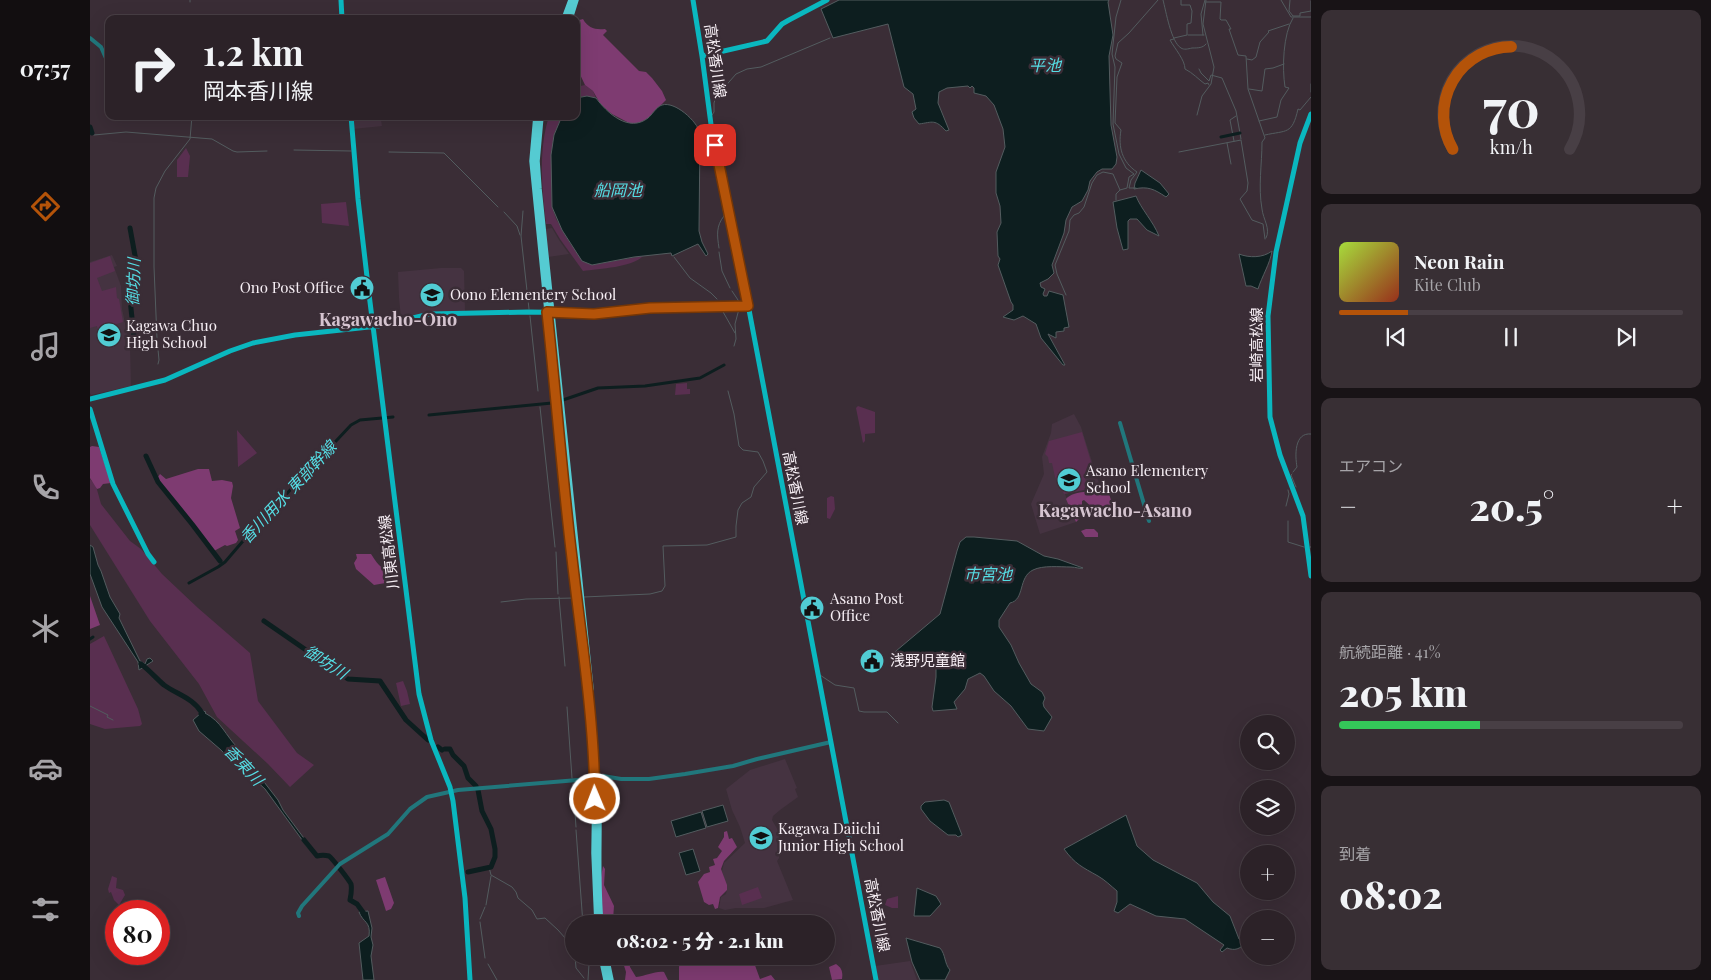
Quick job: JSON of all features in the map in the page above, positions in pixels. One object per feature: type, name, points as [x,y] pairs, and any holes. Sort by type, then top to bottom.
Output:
[{"type":"highway","points":[[565,15],[570,0]]},
{"type":"highway","points":[[571,15],[576,0]]},
{"type":"highway","points":[[536,120],[532,161],[591,688],[600,826],[601,915]]},
{"type":"highway","points":[[541,120],[537,161],[549,312]]},
{"type":"highway","points":[[596,777],[594,853],[597,915]]},
{"type":"highway","points":[[603,965],[606,980]]},
{"type":"highway","points":[[608,965],[611,980]]},
{"type":"main road","points":[[341,0],[342,15]]},
{"type":"main road","name":"高松香川線","points":[[693,0],[712,132],[748,306],[876,980]]},
{"type":"main road","points":[[702,56],[767,41],[782,24],[827,0]]},
{"type":"main road","name":"岩崎高松線","points":[[1311,114],[1300,143],[1276,252],[1268,316],[1270,417],[1280,454],[1304,516],[1311,576]]},
{"type":"main road","name":"川東高松線","points":[[351,120],[372,326],[419,694],[432,740],[451,791],[465,898],[470,980]]},
{"type":"main road","points":[[90,399],[165,380],[230,351],[253,343],[295,335],[400,322],[442,313],[602,313],[650,308],[748,306]]},
{"type":"main road","points":[[90,409],[113,484],[148,554],[154,562]]},
{"type":"street","points":[[90,38],[101,47],[105,56]]},
{"type":"street","points":[[1120,423],[1149,521]]},
{"type":"street","points":[[299,916],[299,910],[328,876],[345,860],[388,834],[410,808],[421,800],[435,794],[602,776],[639,779],[685,774],[733,766],[757,758],[831,742]]},
{"type":"shaded area","points":[[583,19],[592,28],[605,29],[607,31],[603,35],[639,71],[646,72],[662,91],[666,100],[648,118],[640,123],[631,124],[612,114],[601,105],[593,91],[585,85],[580,74],[580,20]]},
{"type":"shaded area","points":[[585,85],[593,91],[596,98],[580,97],[580,86]]},
{"type":"shaded area","points":[[352,120],[381,120],[382,126],[353,129]]},
{"type":"shaded area","points":[[548,120],[560,120],[554,135],[551,155],[552,207],[556,219],[571,245],[592,265],[643,256],[638,260],[615,267],[583,271],[551,224],[546,224],[542,184],[542,156]]},
{"type":"shaded area","points":[[186,148],[190,156],[188,177],[177,177],[177,160]]},
{"type":"shaded area","points":[[346,202],[349,226],[322,223],[321,204]]},
{"type":"shaded area","points":[[552,228],[569,254],[548,257],[545,229]]},
{"type":"shaded area","name":"Kagawa Chuo High School","points":[[112,255],[117,266],[114,267],[121,286],[122,309],[130,346],[131,386],[91,395],[90,262]]},
{"type":"shaded area","points":[[110,256],[115,271],[97,278],[102,291],[116,287],[123,322],[98,330],[97,326],[90,328],[90,263]]},
{"type":"shaded area","name":"Oono Elementery School","points":[[461,268],[464,271],[465,311],[401,318],[398,272]]},
{"type":"shaded area","points":[[687,383],[687,389],[690,389],[690,394],[675,395],[676,384]]},
{"type":"shaded area","points":[[858,406],[875,412],[875,433],[865,434],[865,441],[863,443],[856,408]]},
{"type":"shaded area","name":"Asano Elementery School","points":[[1074,414],[1081,427],[1100,487],[1065,494],[1076,522],[1040,534],[1031,504],[1044,474],[1042,457],[1051,433],[1052,424]]},
{"type":"shaded area","points":[[237,430],[257,453],[238,467]]},
{"type":"shaded area","points":[[1082,432],[1095,475],[1085,478],[1088,489],[1064,494],[1055,477],[1052,463],[1049,463],[1048,457],[1045,454],[1049,441]]},
{"type":"shaded area","points":[[90,447],[99,447],[111,483],[103,484],[97,489],[90,478]]},
{"type":"shaded area","points":[[198,469],[209,469],[212,481],[232,482],[233,486],[231,498],[240,528],[235,531],[238,540],[236,543],[225,545],[214,551],[167,494],[158,477],[160,474],[166,479]]},
{"type":"shaded area","points":[[90,479],[96,486],[101,504],[130,541],[141,549],[162,574],[198,608],[250,653],[258,701],[297,753],[314,765],[290,787],[217,717],[199,684],[150,621],[90,525]]},
{"type":"shaded area","points":[[1101,484],[1105,484],[1110,495],[1112,514],[1107,516],[1096,514],[1096,511],[1084,500],[1082,501],[1082,509],[1078,512],[1079,519],[1076,522],[1066,499],[1074,494],[1093,490]]},
{"type":"shaded area","points":[[834,497],[835,509],[830,519],[827,518],[827,498]]},
{"type":"shaded area","points":[[1094,529],[1098,533],[1098,537],[1085,537],[1081,531]]},
{"type":"shaded area","points":[[356,554],[371,554],[389,574],[391,582],[374,585],[356,569],[354,563],[357,558]]},
{"type":"shaded area","points":[[90,596],[100,625],[90,629]]},
{"type":"shaded area","points":[[104,636],[138,709],[142,724],[140,726],[105,729],[90,724],[90,644]]},
{"type":"shaded area","points":[[403,681],[410,704],[401,706],[396,683]]},
{"type":"shaded area","name":"Kagawa Daiichi Junior High School","points":[[785,759],[797,788],[795,789],[798,797],[773,816],[772,820],[779,832],[779,858],[777,861],[793,900],[764,908],[725,910],[719,908],[721,897],[726,894],[727,889],[722,871],[724,863],[745,843],[726,789],[750,770]]},
{"type":"shaded area","points":[[727,831],[729,839],[732,838],[737,847],[724,861],[721,869],[727,890],[720,897],[718,908],[715,909],[713,904],[709,905],[704,902],[698,882],[704,874],[710,872],[709,867],[715,865],[713,859],[717,858],[722,851],[718,847],[724,837],[724,832]]},
{"type":"shaded area","points":[[603,866],[605,869],[604,885],[614,906],[613,915],[602,915],[600,883]]},
{"type":"shaded area","points":[[112,876],[117,878],[116,888],[123,890],[125,895],[122,900],[114,900],[108,889]]},
{"type":"shaded area","points":[[385,877],[394,903],[391,909],[386,911],[376,880]]},
{"type":"shaded area","points":[[758,887],[762,898],[742,905],[739,894]]},
{"type":"shaded area","points":[[898,896],[898,908],[885,905],[887,899]]},
{"type":"shaded area","points":[[910,961],[917,980],[878,980],[875,966]]},
{"type":"shaded area","points":[[835,964],[842,970],[842,979],[832,980],[829,967]]},
{"type":"shaded area","points":[[624,965],[630,965],[636,977],[664,972],[668,980],[625,980],[626,972]]},
{"type":"shaded area","points":[[679,965],[755,965],[760,979],[771,975],[775,980],[679,980]]},
{"type":"water","name":"平池","points":[[839,0],[1109,0],[1113,35],[1109,56],[1111,125],[1117,157],[1116,164],[1112,169],[1102,169],[1097,172],[1090,181],[1082,201],[1072,207],[1052,265],[1054,273],[1040,283],[1041,287],[1045,289],[1044,296],[1047,296],[1049,291],[1063,295],[1069,327],[1064,328],[1064,331],[1056,332],[1056,338],[1048,334],[1065,365],[1041,338],[1036,324],[1023,316],[1014,320],[1003,317],[1013,310],[1013,305],[998,265],[1000,259],[998,256],[997,232],[1001,223],[1000,206],[996,193],[996,172],[1005,147],[1003,129],[994,105],[986,96],[974,93],[972,86],[970,88],[968,86],[947,88],[939,92],[938,103],[949,130],[946,131],[934,122],[919,124],[912,112],[916,109],[913,94],[904,87],[888,24],[833,38],[821,9]]},
{"type":"water","name":"船岡池","points":[[587,96],[596,98],[612,115],[626,122],[641,122],[660,106],[667,105],[679,109],[695,123],[700,133],[699,231],[708,254],[706,256],[698,244],[672,256],[671,253],[634,257],[592,265],[582,261],[562,230],[552,207],[551,155],[554,135],[560,120],[580,120],[580,97]]},
{"type":"water","points":[[1141,170],[1160,183],[1169,194],[1166,197],[1151,189],[1134,189]]},
{"type":"water","points":[[1136,196],[1159,236],[1147,230],[1137,219],[1130,219],[1128,221],[1128,249],[1123,250],[1113,202]]},
{"type":"water","points":[[1272,251],[1270,261],[1258,289],[1246,286],[1239,254],[1256,257]]},
{"type":"water","name":"市宮池","points":[[966,537],[1017,541],[1044,556],[1083,568],[1042,567],[1028,573],[1018,598],[1010,603],[999,620],[999,627],[1011,645],[1031,684],[1042,692],[1045,698],[1044,707],[1052,717],[1044,731],[1028,729],[1011,706],[994,691],[980,673],[968,679],[965,689],[954,702],[957,709],[933,711],[936,665],[901,662],[893,657],[896,651],[940,614],[960,542]]},
{"type":"water","points":[[90,545],[93,547],[110,597],[120,614],[119,618],[140,661],[145,664],[147,659],[150,658],[153,661],[139,670],[138,662],[102,607],[90,574]]},
{"type":"water","points":[[200,710],[206,712],[215,720],[238,748],[236,749],[237,753],[244,756],[278,800],[283,810],[309,845],[308,848],[265,789],[239,769],[199,731],[193,720],[201,713]]},
{"type":"water","points":[[944,800],[949,802],[962,835],[958,837],[956,835],[948,835],[930,821],[921,809],[925,802]]},
{"type":"water","points":[[723,805],[728,821],[707,827],[702,811]]},
{"type":"water","points":[[701,812],[706,828],[676,837],[671,821]]},
{"type":"water","points":[[1126,815],[1137,846],[1153,860],[1197,883],[1213,902],[1230,916],[1240,940],[1240,947],[1227,948],[1222,952],[1220,950],[1224,945],[1185,919],[1156,916],[1130,904],[1118,913],[1114,911],[1117,902],[1117,891],[1101,878],[1079,865],[1064,849]]},
{"type":"water","points":[[693,849],[700,871],[686,875],[679,853]]},
{"type":"water","points":[[917,888],[936,896],[941,904],[930,916],[914,916]]},
{"type":"water","points":[[368,911],[372,928],[371,937],[373,945],[371,956],[374,980],[363,980],[359,943],[369,936],[369,927],[359,912]]},
{"type":"water","points":[[906,938],[940,948],[950,970],[945,980],[920,980],[912,962]]},
{"type":"waterway","points":[[1066,295],[1055,265],[1069,231],[1070,220],[1084,207],[1092,183],[1097,175],[1103,172],[1113,174],[1120,190],[1127,188],[1129,177],[1134,174],[1126,168],[1119,154],[1113,124],[1115,67],[1112,54],[1116,17],[1121,0]]},
{"type":"waterway","points":[[1136,188],[1129,188],[1131,180],[1137,172],[1128,164],[1122,154],[1121,130],[1115,123],[1117,77],[1122,63],[1115,56],[1118,43],[1158,0]]},
{"type":"waterway","points":[[1163,0],[1167,18],[1177,45],[1182,49],[1186,49],[1206,44]]},
{"type":"waterway","points":[[1174,38],[1187,35],[1187,24],[1191,23],[1192,11],[1190,5],[1181,5],[1181,0]]},
{"type":"waterway","points":[[1203,35],[1201,14],[1205,0]]},
{"type":"waterway","points":[[1197,115],[1202,96],[1211,84],[1214,67],[1203,24],[1206,0]]},
{"type":"waterway","points":[[1281,0],[1291,17],[1311,17]]},
{"type":"waterway","points":[[1290,0],[1289,11],[1293,16],[1300,16],[1300,13],[1311,11],[1311,1]]},
{"type":"waterway","points":[[1206,2],[1221,2],[1220,19],[1226,20],[1231,29],[1229,29],[1238,55],[1246,56],[1248,89],[1265,138],[1262,142],[1260,192],[1267,228],[1266,238]]},
{"type":"waterway","points":[[1259,121],[1277,117],[1281,100],[1289,88],[1285,87],[1284,51],[1287,33],[1293,18]]},
{"type":"waterway","points":[[1247,59],[1252,60],[1256,57],[1260,42],[1268,31],[1289,24]]},
{"type":"waterway","points":[[1188,35],[1204,35]]},
{"type":"waterway","points":[[712,115],[716,97],[736,74],[747,69],[761,67],[830,38]]},
{"type":"waterway","points":[[1174,39],[1170,40],[1182,58],[1185,69],[1209,85]]},
{"type":"waterway","points":[[1249,89],[1262,91],[1265,69],[1284,64]]},
{"type":"waterway","points":[[1199,69],[1209,81],[1211,75],[1222,78],[1236,111],[1241,139]]},
{"type":"waterway","points":[[1311,84],[1311,92]]},
{"type":"waterway","points":[[1265,135],[1288,130],[1296,117],[1298,109],[1300,110],[1311,97]]},
{"type":"waterway","points":[[1234,141],[1230,120],[1236,116]]},
{"type":"waterway","points":[[158,364],[154,267],[154,198],[156,188],[165,171],[190,139],[192,120]]},
{"type":"waterway","name":"御坊川","points":[[90,127],[92,133]]},
{"type":"waterway","points":[[94,135],[126,132],[212,139],[237,152],[267,151]]},
{"type":"waterway","points":[[709,132],[708,150],[711,158],[717,165]]},
{"type":"waterway","name":"香川用水 東部幹線","points":[[1221,137],[1240,133]]},
{"type":"waterway","points":[[1179,152],[1241,140],[1248,183],[1247,191],[1240,199],[1252,220],[1263,224],[1265,239]]},
{"type":"waterway","points":[[1227,143],[1231,164]]},
{"type":"waterway","points":[[294,150],[351,151]]},
{"type":"waterway","points":[[389,152],[444,153],[498,207]]},
{"type":"waterway","points":[[719,176],[724,216],[718,231],[719,248]]},
{"type":"waterway","points":[[1116,200],[1116,194],[1120,190]]},
{"type":"waterway","points":[[523,211],[521,236],[529,309]]},
{"type":"waterway","points":[[504,212],[517,226],[520,235]]},
{"type":"waterway","name":"御坊川","points":[[130,228],[136,261],[130,299],[134,337]]},
{"type":"waterway","points":[[719,252],[722,271],[730,288]]},
{"type":"waterway","points":[[674,257],[690,278],[717,299]]},
{"type":"waterway","points":[[732,291],[739,304]]},
{"type":"waterway","points":[[734,346],[736,339],[735,324],[739,309]]},
{"type":"waterway","points":[[722,310],[735,333]]},
{"type":"waterway","points":[[530,316],[538,391]]},
{"type":"waterway","name":"香川用水 東部幹線","points":[[563,400],[598,388],[645,386],[700,378],[724,365]]},
{"type":"waterway","points":[[584,597],[650,594],[662,591],[665,586],[663,546],[707,545],[736,537],[738,510],[742,503],[751,497],[754,487],[767,472],[758,452],[743,450],[739,446],[728,391]]},
{"type":"waterway","name":"香川用水 東部幹線","points":[[429,415],[552,403]]},
{"type":"waterway","points":[[540,407],[555,547]]},
{"type":"waterway","name":"香川用水 東部幹線","points":[[189,583],[225,562],[351,425],[360,420],[393,417]]},
{"type":"waterway","points":[[1293,472],[1297,467],[1296,451],[1299,441],[1305,434],[1311,434]]},
{"type":"waterway","name":"御坊川","points":[[146,456],[158,482],[220,561]]},
{"type":"waterway","points":[[1292,474],[1296,487]]},
{"type":"waterway","points":[[1286,506],[1288,490]]},
{"type":"waterway","points":[[1288,521],[1288,542],[1304,547]]},
{"type":"waterway","points":[[556,552],[558,594]]},
{"type":"waterway","points":[[559,597],[565,666]]},
{"type":"waterway","points":[[501,602],[526,599],[575,598]]},
{"type":"waterway","name":"御坊川","points":[[264,621],[348,679],[380,681],[406,720],[428,740]]},
{"type":"waterway","name":"香東川","points":[[141,664],[164,685],[194,704],[201,714]]},
{"type":"waterway","points":[[820,675],[835,685],[854,688],[859,711],[887,712],[898,723]]},
{"type":"waterway","points":[[90,706],[108,715],[107,717],[113,720]]},
{"type":"waterway","points":[[567,707],[572,778]]},
{"type":"waterway","name":"御坊川","points":[[438,747],[442,750]]},
{"type":"waterway","name":"御坊川","points":[[445,749],[450,749],[464,766],[468,778],[476,786]]},
{"type":"waterway","points":[[573,784],[576,827]]},
{"type":"waterway","name":"御坊川","points":[[468,872],[491,867],[495,857],[491,829],[482,811],[478,790]]},
{"type":"waterway","points":[[576,830],[582,915]]},
{"type":"waterway","name":"香東川","points":[[304,840],[317,856],[329,856],[337,865],[351,884],[350,900],[357,904],[365,915]]},
{"type":"waterway","points":[[489,867],[491,875],[512,887],[518,898],[532,910],[537,919],[545,918],[565,938]]},
{"type":"waterway","points":[[486,905],[491,876]]},
{"type":"waterway","points":[[480,919],[485,907]]},
{"type":"waterway","points":[[480,922],[485,958]]},
{"type":"waterway","points":[[488,964],[497,980]]},
{"type":"waterway","points":[[576,965],[584,978]]},
{"type":"waterway","points":[[588,980],[589,965]]},
{"type":"place","name":"Ono Post Office","points":[[362,288]]},
{"type":"place","name":"Oono Elementery School","points":[[432,295]]},
{"type":"place","name":"Kagawa Chuo High School","points":[[109,335]]},
{"type":"place","name":"Asano Elementery School","points":[[1069,480]]},
{"type":"place","name":"Asano Post Office","points":[[812,608]]},
{"type":"place","name":"浅野児童館","points":[[872,661]]},
{"type":"place","name":"Kagawa Daiichi Junior High School","points":[[761,838]]},
{"type":"district","name":"Kagawacho-Ono","points":[[388,320]]},
{"type":"district","name":"Kagawacho-Asano","points":[[1115,511]]},
{"type":"route","points":[[595,799],[588,688],[571,551],[547,312],[594,314],[650,308],[748,306],[715,145]]}]
